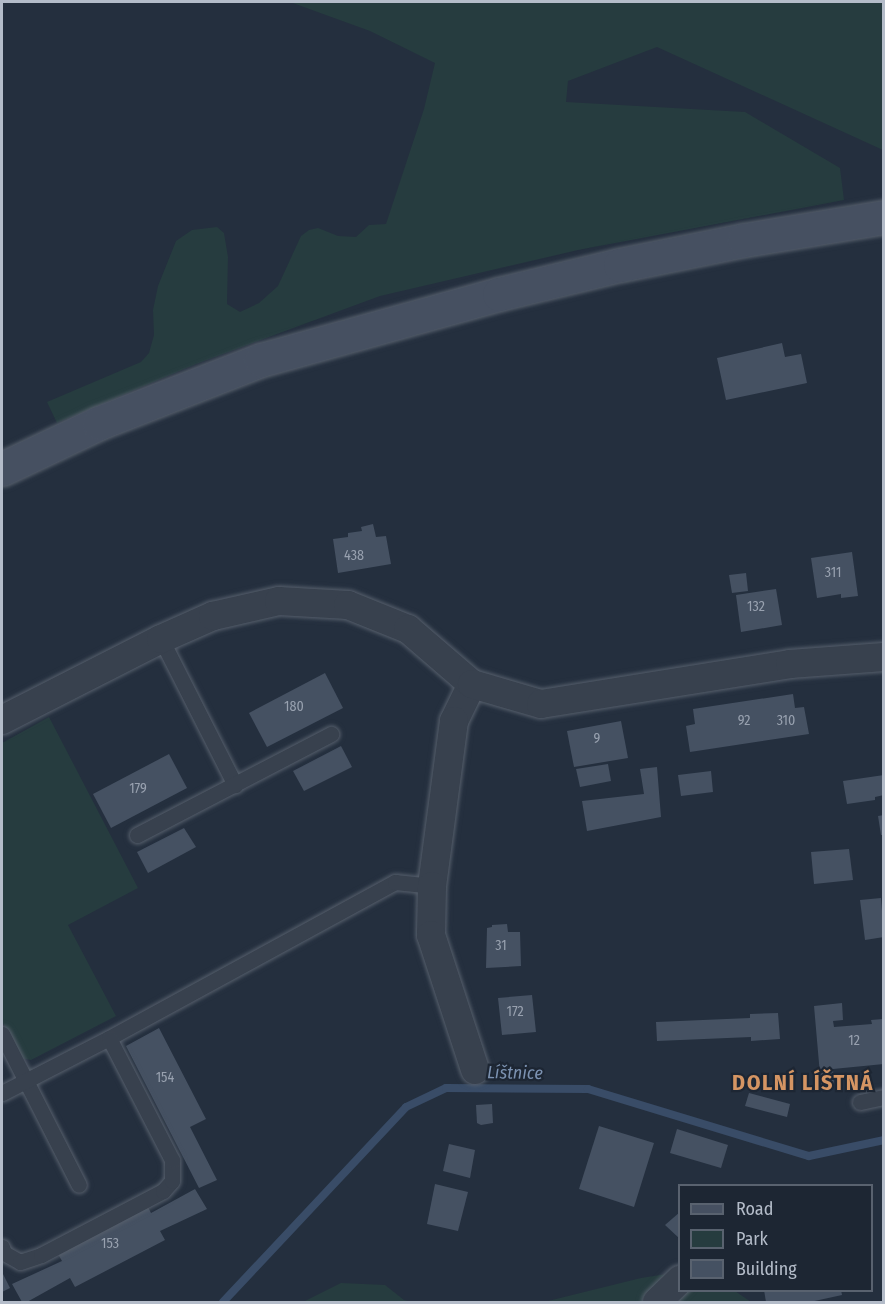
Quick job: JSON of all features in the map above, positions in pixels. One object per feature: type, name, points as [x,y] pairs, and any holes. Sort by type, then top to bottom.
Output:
[{"type":"street","points":[[2,469],[99,423],[261,360],[499,294],[620,265],[744,240],[884,217]]},
{"type":"street","points":[[2,720],[161,639],[213,616],[279,601],[348,605],[408,629],[472,684],[541,704],[790,664],[884,657]]},
{"type":"street","points":[[472,684],[454,721],[432,886],[431,935],[475,1070]]},
{"type":"street","points":[[657,1302],[678,1282]]},
{"type":"lane","points":[[161,639],[235,785]]},
{"type":"lane","points":[[136,834],[331,734]]},
{"type":"lane","points":[[2,1093],[109,1038],[395,882],[432,886]]},
{"type":"lane","points":[[2,1034],[79,1185]]},
{"type":"lane","points":[[2,1247],[4,1253],[20,1262],[41,1255],[163,1191],[172,1180],[172,1160],[109,1038]]},
{"type":"lane","points":[[860,1102],[884,1097]]},
{"type":"green space","points":[[290,2],[883,2],[883,150],[657,47],[568,81],[566,102],[745,112],[840,168],[844,200],[578,250],[380,296],[196,364],[57,423],[47,402],[141,362],[149,353],[154,335],[153,310],[158,286],[176,241],[192,230],[217,227],[224,233],[228,257],[227,304],[240,312],[259,303],[278,286],[301,236],[309,230],[318,228],[338,236],[356,237],[369,225],[386,224],[424,109],[435,63],[370,31]]},
{"type":"green space","points":[[49,717],[138,888],[68,925],[116,1016],[31,1060],[21,1058],[2,1021],[2,743]]},
{"type":"green space","points":[[678,1272],[678,1292],[736,1292],[751,1302],[544,1302],[641,1278]]},
{"type":"green space","points":[[341,1283],[385,1285],[404,1300],[412,1302],[303,1302]]},
{"type":"building","points":[[782,343],[785,357],[801,354],[807,383],[726,400],[717,358]]},
{"type":"building","points":[[373,524],[376,537],[386,536],[391,564],[338,573],[333,539],[348,537],[348,533],[362,531],[361,527]]},
{"type":"building","points":[[852,552],[858,596],[841,598],[841,594],[817,598],[811,558]]},
{"type":"building","points":[[746,573],[748,591],[732,593],[729,575]]},
{"type":"building","points":[[776,589],[782,625],[741,632],[736,595]]},
{"type":"building","points":[[325,673],[343,708],[267,747],[249,713]]},
{"type":"building","points":[[793,694],[795,708],[804,707],[809,734],[690,752],[686,726],[695,724],[693,709]]},
{"type":"building","points":[[621,721],[628,758],[574,767],[567,731]]},
{"type":"building","points":[[341,746],[352,767],[304,791],[293,771]]},
{"type":"building","points":[[169,754],[187,788],[111,828],[93,794]]},
{"type":"building","points":[[608,764],[611,781],[580,787],[576,769]]},
{"type":"building","points":[[657,767],[661,817],[587,831],[582,801],[644,794],[640,769]]},
{"type":"building","points":[[711,771],[713,792],[681,796],[678,775]]},
{"type":"building","points":[[884,775],[884,795],[875,797],[875,800],[847,804],[843,781]]},
{"type":"building","points":[[884,815],[884,835],[881,835],[878,816]]},
{"type":"building","points":[[184,828],[196,847],[148,873],[137,852]]},
{"type":"building","points":[[849,849],[853,880],[814,884],[811,852]]},
{"type":"building","points":[[881,898],[884,937],[865,940],[860,900]]},
{"type":"building","points":[[507,924],[508,932],[520,932],[521,966],[486,968],[487,928],[492,925]]},
{"type":"building","points":[[532,995],[536,1032],[502,1035],[498,998]]},
{"type":"building","points":[[842,1003],[843,1020],[833,1021],[834,1027],[872,1024],[871,1020],[883,1019],[884,1064],[833,1069],[834,1085],[832,1081],[823,1081],[821,1086],[814,1006]]},
{"type":"building","points":[[778,1013],[780,1039],[751,1041],[751,1037],[657,1041],[656,1022],[750,1018],[750,1014]]},
{"type":"building","points":[[159,1028],[206,1119],[190,1127],[217,1180],[199,1188],[126,1046]]},
{"type":"building","points":[[749,1093],[790,1104],[787,1117],[745,1106]]},
{"type":"building","points":[[492,1104],[493,1123],[481,1125],[477,1123],[476,1105]]},
{"type":"building","points":[[599,1126],[654,1143],[634,1207],[579,1189]]},
{"type":"building","points":[[677,1129],[728,1145],[721,1168],[670,1153]]},
{"type":"building","points":[[449,1144],[475,1150],[470,1178],[443,1171]]},
{"type":"building","points":[[435,1184],[468,1192],[458,1231],[427,1224]]},
{"type":"building","points":[[195,1189],[207,1209],[160,1231],[165,1240],[75,1287],[70,1278],[27,1302],[22,1302],[12,1284],[62,1261],[58,1254],[148,1207],[151,1213]]},
{"type":"building","points":[[678,1214],[678,1237],[665,1225]]},
{"type":"building","points":[[2,1272],[10,1288],[2,1292]]},
{"type":"building","points":[[764,1292],[841,1292],[842,1295],[810,1302],[766,1302]]},
{"type":"waterway","name":"Líštnice","points":[[223,1302],[406,1107],[446,1088],[588,1089],[809,1156],[884,1140]]},
{"type":"district","name":"DOLNÍ LÍŠTNÁ","points":[[803,1083]]}]
